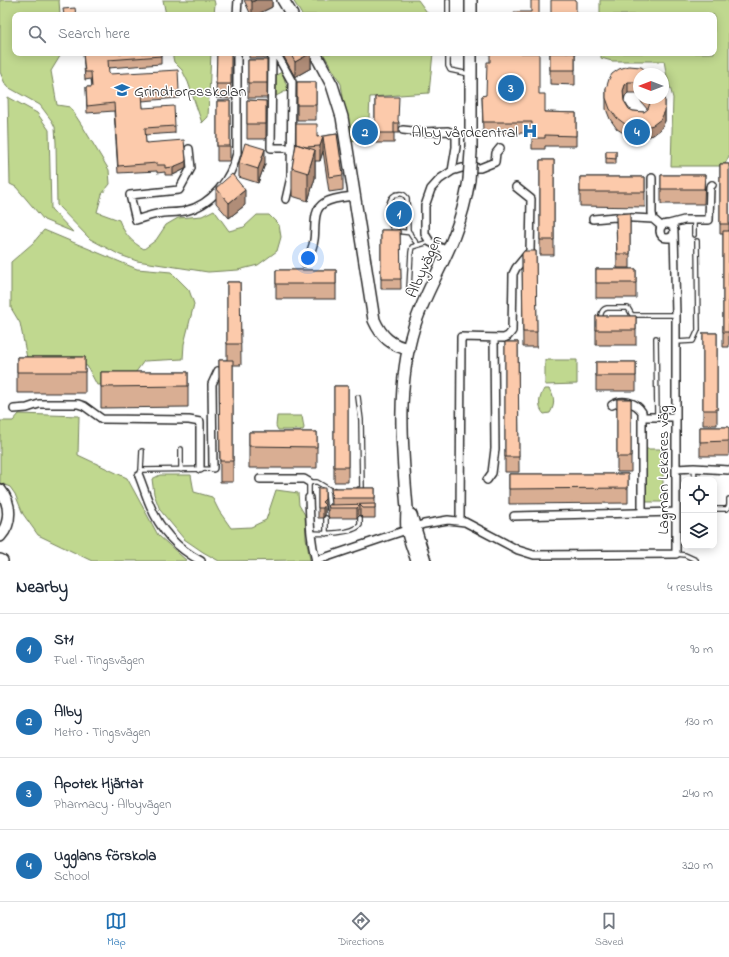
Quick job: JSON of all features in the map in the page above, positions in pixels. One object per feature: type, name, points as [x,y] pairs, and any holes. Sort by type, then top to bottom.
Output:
[{"type":"street","points":[[237,12],[238,0]]},
{"type":"street","points":[[283,0],[288,12]]},
{"type":"street","points":[[470,0],[471,12]]},
{"type":"street","points":[[189,149],[191,168],[180,190],[130,195],[136,220],[162,213],[185,211],[200,205],[216,194],[226,181],[235,163],[237,153],[237,56]]},
{"type":"street","points":[[272,56],[271,148],[291,148]]},
{"type":"street","points":[[278,56],[292,82],[291,177],[286,199]]},
{"type":"street","points":[[317,56],[332,85],[339,105],[345,132],[374,320],[384,337],[396,346],[409,350]]},
{"type":"street","name":"Albyvägen","points":[[417,561],[405,492],[402,450],[404,379],[414,327],[422,304],[461,218],[469,180],[471,152],[471,56]]},
{"type":"street","points":[[403,130],[422,132],[448,131],[453,133],[456,136],[456,147],[452,171]]},
{"type":"street","points":[[447,251],[430,242],[425,234],[424,219],[427,199],[431,189],[440,179],[452,171],[462,168],[480,168],[495,162],[496,153],[500,148]]},
{"type":"street","points":[[652,178],[652,213],[654,220]]},
{"type":"street","points":[[662,226],[684,220],[709,220],[710,187],[712,185]]},
{"type":"street","points":[[460,521],[460,337],[494,338],[508,336],[512,331],[513,274],[530,251],[531,199],[516,187]]},
{"type":"street","points":[[306,263],[314,241],[316,216],[319,208],[323,203],[330,200],[354,196]]},
{"type":"street","points":[[593,219],[615,217],[654,220],[662,226]]},
{"type":"street","points":[[662,226],[660,230],[663,236],[669,237],[674,233],[673,226],[669,224]]},
{"type":"street","name":"Lagman Lekares väg","points":[[316,561],[439,521],[465,522],[518,550],[534,555],[676,554],[676,315],[674,233]]},
{"type":"street","points":[[487,480],[492,474],[495,449],[494,338]]},
{"type":"street","points":[[213,468],[212,384],[218,370]]},
{"type":"street","points":[[612,405],[616,403],[631,402],[640,408],[642,412],[642,513]]},
{"type":"street","points":[[14,409],[27,408],[39,404],[78,404],[84,406],[102,419],[189,420],[200,422],[200,469]]},
{"type":"street","points":[[642,416],[676,417]]},
{"type":"street","points":[[676,469],[694,468],[729,470]]},
{"type":"street","points":[[140,473],[150,506],[161,526],[181,549],[201,561]]},
{"type":"street","points":[[260,479],[304,479],[309,482]]},
{"type":"street","points":[[0,490],[8,501],[9,510],[6,528],[0,536]]},
{"type":"street","points":[[309,498],[311,544],[316,561]]},
{"type":"street","points":[[514,516],[676,512]]},
{"type":"street","name":"Albyvägen","points":[[411,529],[425,561]]},
{"type":"lane","points":[[448,0],[448,12]]},
{"type":"lane","points":[[448,56],[448,66],[450,70],[471,74]]},
{"type":"lane","points":[[410,233],[396,230],[391,225],[389,204],[392,197],[395,195],[402,194],[407,198],[408,230],[410,233],[411,237],[418,245]]},
{"type":"lane","points":[[694,220],[694,235]]},
{"type":"lane","points":[[676,342],[693,342],[698,330],[697,241]]},
{"type":"lane","points":[[409,288],[412,247],[430,242]]},
{"type":"lane","points":[[603,322],[600,316],[604,309],[607,308],[628,308],[632,315],[631,321]]},
{"type":"lane","points":[[632,315],[676,315]]},
{"type":"lane","points":[[656,338],[657,417]]},
{"type":"lane","points":[[354,489],[362,489],[361,420],[358,397]]},
{"type":"lane","points":[[181,449],[181,470]]},
{"type":"lane","points":[[142,451],[140,473],[213,468]]},
{"type":"lane","points":[[694,468],[695,477]]},
{"type":"lane","points":[[309,498],[309,482],[317,482],[332,490],[340,490]]},
{"type":"lane","points":[[327,488],[327,512],[336,512]]},
{"type":"lane","points":[[717,509],[727,509],[729,499]]},
{"type":"lane","points":[[326,518],[326,534]]},
{"type":"lane","points":[[310,533],[326,534],[355,529],[360,525],[360,518]]},
{"type":"lane","points":[[676,554],[685,555],[696,560]]},
{"type":"green space","points":[[0,0],[59,0],[60,12],[12,12],[12,56],[60,56],[51,71],[57,105],[70,107],[109,170],[110,184],[102,194],[97,212],[119,220],[128,237],[144,249],[156,240],[166,225],[178,218],[202,216],[214,210],[229,231],[244,227],[257,215],[269,215],[279,225],[281,237],[277,251],[258,265],[238,270],[208,272],[137,261],[120,255],[90,239],[57,205],[56,143],[55,127],[52,121],[40,105],[6,86],[0,72]]},
{"type":"green space","points":[[163,0],[214,0],[215,4],[214,12],[165,12]]},
{"type":"green space","points":[[293,0],[418,0],[427,12],[300,12]]},
{"type":"green space","points":[[600,0],[729,0],[729,156],[724,166],[671,166],[673,98],[669,83],[669,68],[665,68],[664,61],[612,61],[601,58],[601,56],[717,56],[717,12],[600,12]]},
{"type":"green space","points":[[173,56],[211,56],[208,117],[202,123],[188,82],[182,70],[174,62]]},
{"type":"green space","points":[[325,56],[433,56],[429,93],[370,97],[368,138],[350,141],[341,84]]},
{"type":"green space","points":[[282,72],[288,90],[276,96],[276,75]]},
{"type":"green space","points":[[8,97],[37,113],[49,130],[51,209],[73,232],[44,220],[16,187],[10,184]]},
{"type":"green space","points":[[44,230],[137,269],[171,272],[189,290],[194,304],[184,344],[183,359],[144,361],[127,384],[97,385],[87,366],[70,363],[28,363],[20,323],[11,308],[11,262],[33,243]]},
{"type":"green space","points":[[545,360],[577,360],[577,384],[545,385]]},
{"type":"green space","points":[[544,389],[549,389],[554,401],[550,413],[544,414],[540,408],[540,402]]},
{"type":"green space","points":[[19,414],[79,416],[78,455],[127,478],[158,535],[187,561],[92,561],[38,535],[23,514],[15,494],[10,487],[0,483],[0,421],[13,421]]},
{"type":"green space","points":[[277,416],[302,416],[304,428],[303,430],[278,430],[276,426]]},
{"type":"green space","points":[[646,449],[663,449],[663,502],[646,502]]},
{"type":"green space","points":[[160,475],[191,475],[194,492],[212,497],[219,511],[231,528],[251,527],[266,520],[276,490],[298,493],[299,505],[305,515],[306,538],[310,560],[219,561],[203,552],[184,539],[160,510],[154,494],[152,479]]},
{"type":"building","points":[[531,0],[539,0],[539,12],[531,12]]},
{"type":"building","points":[[551,0],[576,0],[576,12],[551,12]]},
{"type":"building","points":[[75,8],[76,12],[64,12],[63,9]]},
{"type":"building","points":[[83,56],[161,56],[108,60],[109,74],[178,70],[179,91],[142,93],[143,108],[174,106],[175,126],[145,128],[146,143],[184,140],[185,162],[173,167],[165,168],[165,165],[157,165],[157,163],[118,166],[114,103],[87,106],[86,87],[92,87],[91,72],[85,72]]},
{"type":"building","points":[[217,56],[231,56],[231,84],[216,84]]},
{"type":"building","points":[[292,56],[306,56],[295,62]]},
{"type":"building","points":[[490,56],[539,56],[539,94],[545,94],[545,112],[576,113],[576,136],[545,135],[545,138],[532,138],[532,122],[483,122],[482,96],[486,95],[487,62],[490,62]]},
{"type":"building","points":[[550,56],[575,56],[575,70],[550,70]]},
{"type":"building","points":[[248,60],[267,60],[267,83],[248,83]]},
{"type":"building","points":[[629,66],[643,68],[633,68],[633,82],[628,82],[623,91],[624,101],[629,109],[644,112],[648,109],[650,104],[665,104],[665,111],[661,119],[653,125],[646,127],[625,124],[617,118],[610,109],[606,98],[606,89],[612,74],[619,69]]},
{"type":"building","points":[[297,82],[316,82],[316,105],[297,105]]},
{"type":"building","points":[[375,97],[399,97],[399,123],[394,123],[394,133],[375,133]]},
{"type":"building","points":[[247,100],[266,101],[266,124],[247,124]]},
{"type":"building","points":[[217,101],[230,101],[230,146],[217,146]]},
{"type":"building","points":[[296,124],[317,124],[317,137],[337,134],[343,175],[329,177],[323,137],[320,146],[306,147],[296,144]]},
{"type":"building","points":[[245,143],[265,149],[258,169],[239,163]]},
{"type":"building","points":[[296,144],[315,150],[308,173],[292,168]]},
{"type":"building","points":[[606,151],[616,151],[616,159],[606,158]]},
{"type":"building","points":[[540,160],[554,160],[554,240],[540,240]]},
{"type":"building","points":[[720,164],[729,164],[729,224],[720,224]]},
{"type":"building","points":[[232,174],[245,190],[229,203],[216,188]]},
{"type":"building","points":[[661,175],[705,175],[704,189],[661,189]]},
{"type":"building","points":[[580,177],[645,177],[645,192],[580,192]]},
{"type":"building","points":[[630,213],[630,254],[617,254],[616,214]]},
{"type":"building","points":[[381,230],[400,230],[401,279],[381,279]]},
{"type":"building","points":[[723,231],[729,231],[729,332],[723,332]]},
{"type":"building","points":[[524,251],[536,251],[537,332],[523,332],[522,254]]},
{"type":"building","points":[[596,269],[636,269],[636,283],[596,283]]},
{"type":"building","points":[[276,270],[336,270],[336,284],[276,284]]},
{"type":"building","points":[[227,282],[240,282],[241,344],[227,344]]},
{"type":"building","points":[[596,316],[636,316],[636,330],[596,330]]},
{"type":"building","points":[[703,333],[717,333],[717,410],[703,410]]},
{"type":"building","points":[[505,342],[518,342],[519,457],[505,457]]},
{"type":"building","points":[[17,357],[85,357],[85,372],[17,372]]},
{"type":"building","points":[[219,360],[233,360],[233,461],[220,461]]},
{"type":"building","points":[[596,362],[636,362],[636,376],[596,376]]},
{"type":"building","points":[[101,372],[188,372],[188,386],[101,387]]},
{"type":"building","points":[[334,386],[348,386],[348,467],[334,467]]},
{"type":"building","points":[[617,399],[631,399],[631,457],[617,457]]},
{"type":"building","points":[[700,427],[729,427],[729,441],[700,442]]},
{"type":"building","points":[[249,432],[317,432],[317,447],[249,446]]},
{"type":"building","points":[[509,474],[628,474],[628,488],[509,489]]},
{"type":"building","points":[[318,488],[325,488],[325,499],[322,502],[325,505],[323,508],[318,508]]},
{"type":"building","points":[[331,488],[375,488],[375,498],[332,498]]},
{"type":"building","points":[[375,504],[375,508],[363,508],[360,505],[357,508],[329,508],[328,505]]},
{"type":"place","name":"Apotek Hjärtat","points":[[511,88]]},
{"type":"place","name":"Grindtorpsskolan","points":[[122,90]]},
{"type":"place","name":"Alby vårdcentral","points":[[530,131]]},
{"type":"place","name":"Alby","points":[[365,132]]},
{"type":"place","name":"Ugglans förskola","points":[[637,132]]},
{"type":"place","name":"St1","points":[[399,214]]}]
